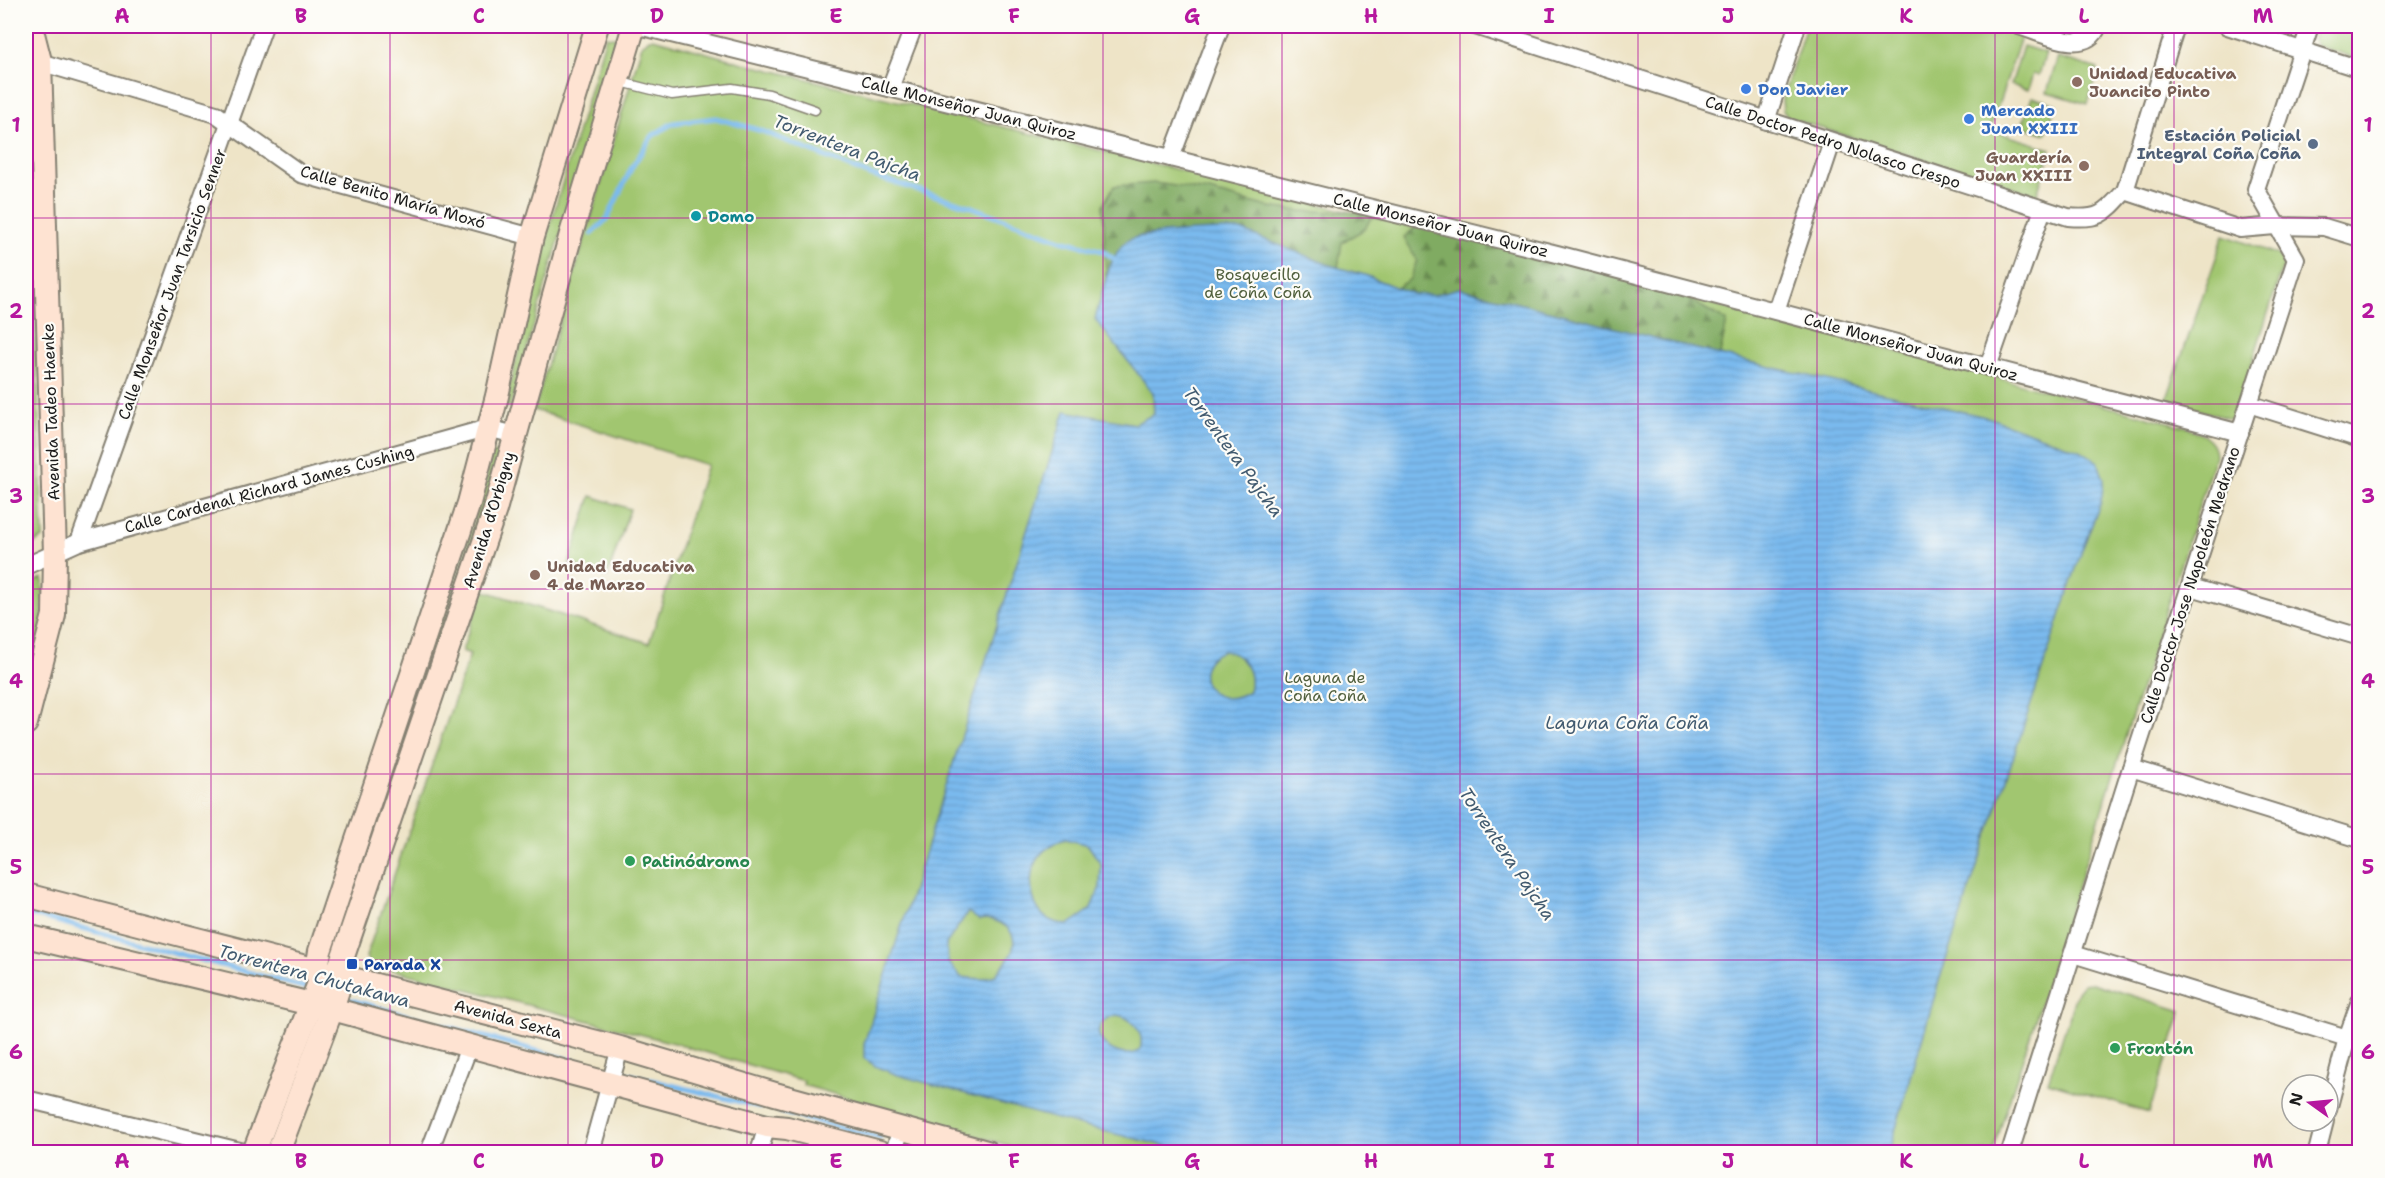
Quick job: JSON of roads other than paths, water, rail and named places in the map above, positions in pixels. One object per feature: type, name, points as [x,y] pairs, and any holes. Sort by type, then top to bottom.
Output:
[{"type":"main road","name":"Avenida Tadeo Haenke","points":[[26,723],[54,615],[55,555],[31,26]]},
{"type":"main road","name":"Avenida d'Orbigny","points":[[325,992],[320,951],[469,503],[532,237],[597,26]]},
{"type":"main road","name":"Avenida d'Orbigny","points":[[325,992],[495,510],[571,234],[634,26]]},
{"type":"main road","name":"Avenida Sexta","points":[[26,895],[325,992],[469,1047],[775,1094],[894,1144]]},
{"type":"main road","name":"Avenida Sexta","points":[[26,936],[325,992],[614,1068],[767,1126],[894,1144],[987,1152]]},
{"type":"main road","points":[[254,1152],[325,992]]},
{"type":"main road","points":[[278,1152],[325,992]]},
{"type":"street","name":"Calle Monseñor Juan Tarsicio Senner","points":[[79,542],[264,26]]},
{"type":"street","name":"Calle Monseñor Juan Quiroz","points":[[639,26],[1776,311],[2240,433]]},
{"type":"street","points":[[890,88],[914,26]]},
{"type":"street","points":[[1171,158],[1221,26]]},
{"type":"street","name":"Calle Doctor Pedro Nolasco Crespo","points":[[1475,26],[2068,217],[2089,219],[2099,215],[2125,191]]},
{"type":"street","points":[[1766,121],[1797,26]]},
{"type":"street","points":[[2019,26],[2074,42],[2086,40],[2094,35],[2098,26]]},
{"type":"street","points":[[2176,26],[2125,191],[2240,229],[2275,226],[2324,227],[2360,238]]},
{"type":"street","points":[[2227,26],[2360,69]]},
{"type":"street","name":"Calle Doctor Jose Napoleón Medrano","points":[[2010,1152],[2131,768],[2296,259],[2275,226],[2256,189],[2310,26]]},
{"type":"street","name":"Calle Benito María Moxó","points":[[33,59],[216,114],[301,174],[532,237]]},
{"type":"street","points":[[1776,311],[1832,142]]},
{"type":"street","points":[[1988,367],[2043,209]]},
{"type":"street","points":[[2249,404],[2360,439]]},
{"type":"street","points":[[488,428],[515,435]]},
{"type":"street","name":"Calle Cardenal Richard James Cushing","points":[[26,566],[55,555],[79,542],[488,428]]},
{"type":"street","points":[[2190,587],[2360,637]]},
{"type":"street","points":[[2131,768],[2360,840]]},
{"type":"street","points":[[2073,954],[2353,1040]]},
{"type":"street","points":[[2340,1076],[2353,1040],[2360,1001]]},
{"type":"street","points":[[429,1152],[469,1047]]},
{"type":"street","points":[[591,1152],[614,1068]]},
{"type":"street","points":[[26,1099],[244,1152]]},
{"type":"street","points":[[759,1152],[767,1126]]},
{"type":"street","points":[[2317,1152],[2322,1133]]},
{"type":"lane","points":[[617,81],[672,95],[732,88],[769,94],[815,110]]},
{"type":"water","name":"Laguna Coña Coña","points":[[1208,230],[1241,230],[1329,265],[1365,275],[1413,294],[1434,295],[1459,288],[1732,358],[1990,418],[2082,451],[2098,462],[2104,480],[2101,502],[2082,550],[1939,981],[1889,1152],[1191,1152],[1086,1127],[898,1075],[877,1067],[864,1058],[864,1044],[1065,411],[1135,424],[1154,414],[1153,393],[1095,319],[1110,266],[1120,247],[1134,238]],"holes":[[[1223,651],[1230,652],[1241,659],[1250,677],[1249,691],[1235,697],[1223,697],[1213,693],[1207,686],[1204,676],[1205,667],[1211,658]],[[1065,839],[1088,845],[1101,864],[1100,887],[1090,910],[1068,925],[1054,922],[1044,916],[1032,894],[1033,868],[1042,853]],[[968,912],[979,920],[993,920],[1006,926],[1013,937],[1014,944],[1011,955],[996,975],[981,979],[961,977],[948,962],[946,944]],[[1116,1015],[1132,1022],[1141,1038],[1140,1050],[1130,1054],[1111,1049],[1099,1036],[1099,1028],[1104,1021]]]},
{"type":"waterway","name":"Torrentera Pajcha","points":[[592,233],[607,219],[632,167],[652,136],[673,123],[716,118],[762,131],[870,175],[972,207],[1061,240],[1103,251],[1117,261]]},
{"type":"waterway","name":"Torrentera Chutakawa","points":[[26,913],[311,989]]},
{"type":"waterway","name":"Torrentera Chutakawa","points":[[340,997],[595,1067]]},
{"type":"waterway","name":"Torrentera Chutakawa","points":[[626,1074],[761,1107]]},
{"type":"waterway","name":"Torrentera Chutakawa","points":[[781,1112],[880,1138]]},
{"type":"waterway","name":"Torrentera Chutakawa","points":[[908,1147],[926,1152]]},
{"type":"place","name":"Unidad Educativa Juancito Pinto","points":[[2077,82]]},
{"type":"place","name":"Don Javier","points":[[1746,89]]},
{"type":"place","name":"Mercado Juan XXIII","points":[[1969,119]]},
{"type":"place","name":"Estación Policial Integral Coña Coña","points":[[2313,144]]},
{"type":"place","name":"Guardería Juan XXIII","points":[[2084,166]]},
{"type":"place","name":"Domo","points":[[696,216]]},
{"type":"place","name":"Unidad Educativa 4 de Marzo","points":[[535,575]]},
{"type":"place","name":"Patinódromo","points":[[630,861]]},
{"type":"place","name":"Parada X","points":[[352,964]]},
{"type":"place","name":"Frontón","points":[[2115,1048]]},
{"type":"park label","name":"Bosquecillo de Coña Coña","points":[[1258,283]]},
{"type":"park label","name":"Laguna de Coña Coña","points":[[1325,686]]}]
